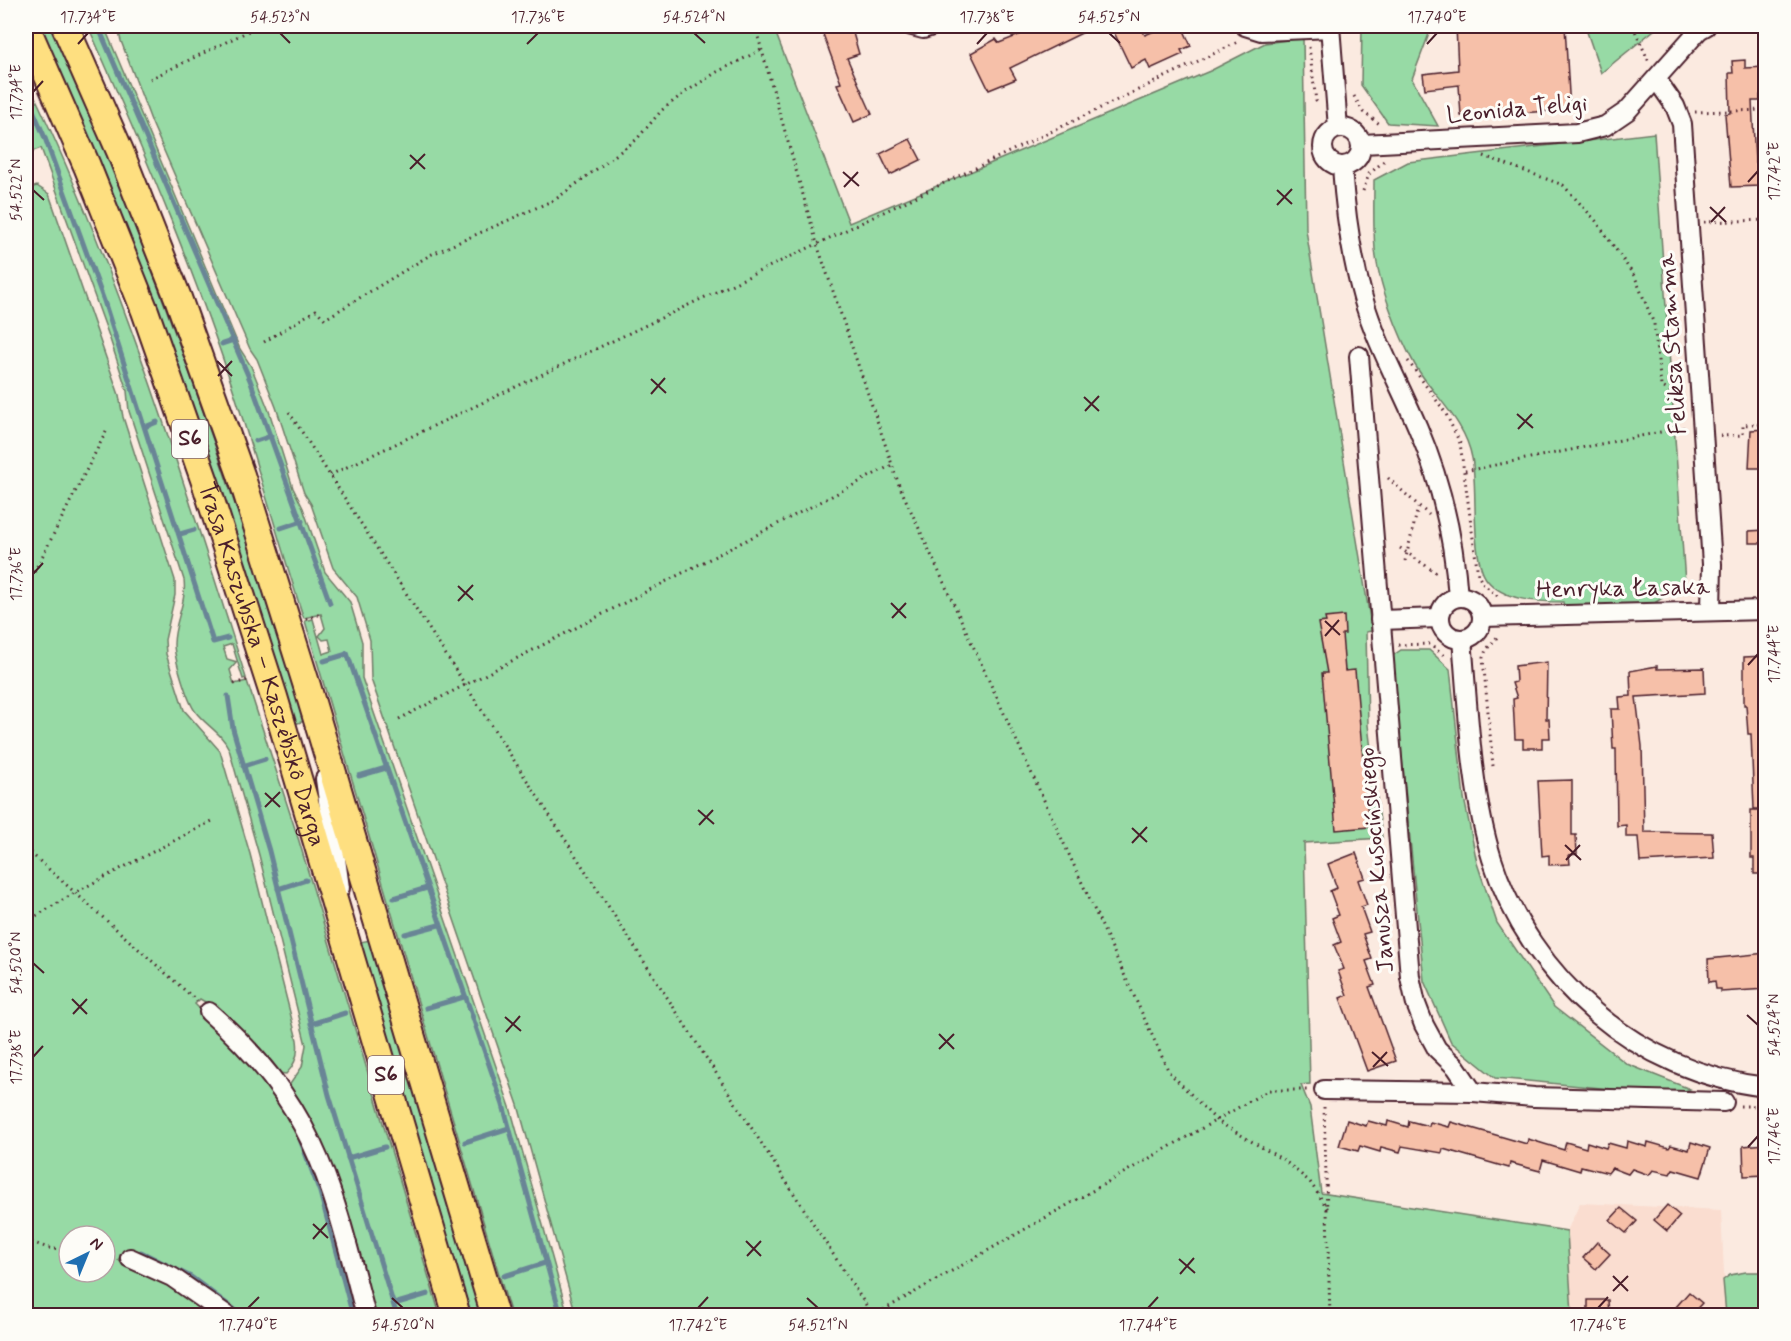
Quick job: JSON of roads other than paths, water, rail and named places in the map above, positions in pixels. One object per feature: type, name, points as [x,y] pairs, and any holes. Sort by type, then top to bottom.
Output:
[{"type":"highway","name":"Trasa Kaszubska – Kaszëbskô Darga","points":[[26,26],[32,46],[87,166],[145,311],[206,485],[282,727],[458,1316]]},
{"type":"highway","name":"Trasa Kaszubska – Kaszëbskô Darga","points":[[65,26],[120,151],[178,298],[241,475],[316,717],[495,1316]]},
{"type":"street","points":[[912,26],[923,29],[932,26]]},
{"type":"street","points":[[1253,28],[1331,26],[1338,128]]},
{"type":"street","name":"Leonida Teligi","points":[[1362,144],[1577,133],[1605,126],[1627,111],[1657,80],[1699,30],[1706,26]]},
{"type":"street","name":"Feliksa Stamma","points":[[1657,80],[1678,113],[1682,124],[1713,576],[1711,611]]},
{"type":"street","points":[[1338,128],[1353,131],[1362,144],[1357,160],[1342,167],[1328,160],[1322,146],[1325,138],[1338,128]]},
{"type":"street","points":[[1342,167],[1351,243],[1363,299],[1375,333],[1418,427],[1439,486],[1449,528],[1458,597]]},
{"type":"street","name":"Janusza Kusocińskiego","points":[[1359,356],[1410,977],[1424,1026],[1437,1048],[1456,1067],[1473,1092]]},
{"type":"street","points":[[1458,597],[1472,600],[1482,617],[1478,630],[1462,639],[1449,635],[1440,618],[1444,606],[1458,597]]},
{"type":"street","name":"Henryka Łasaka","points":[[1482,617],[1766,610]]},
{"type":"street","points":[[1380,620],[1440,618]]},
{"type":"street","points":[[1462,639],[1478,791],[1492,859],[1507,898],[1523,930],[1549,966],[1594,1013],[1622,1034],[1684,1067],[1766,1087]]},
{"type":"street","points":[[316,717],[347,944]]},
{"type":"street","points":[[282,727],[381,933]]},
{"type":"street","points":[[210,1012],[268,1071],[311,1138],[334,1193],[366,1316]]},
{"type":"street","points":[[1324,1090],[1473,1092],[1534,1097],[1724,1102]]},
{"type":"street","points":[[130,1258],[172,1277],[228,1316]]},
{"type":"waterway","points":[[98,26],[250,380],[330,603]]},
{"type":"waterway","points":[[26,94],[45,138],[104,301],[213,642],[228,638]]},
{"type":"waterway","points":[[222,344],[234,340]]},
{"type":"waterway","points":[[145,427],[157,422]]},
{"type":"waterway","points":[[256,441],[271,436]]},
{"type":"waterway","points":[[281,528],[302,521]]},
{"type":"waterway","points":[[180,534],[194,530]]},
{"type":"waterway","points":[[347,653],[503,1105],[561,1316]]},
{"type":"waterway","points":[[324,661],[347,654]]},
{"type":"waterway","points":[[228,696],[233,729],[269,851],[329,1095],[397,1316]]},
{"type":"waterway","points":[[243,766],[265,759]]},
{"type":"waterway","points":[[359,776],[386,768]]},
{"type":"waterway","points":[[278,889],[306,880]]},
{"type":"waterway","points":[[394,898],[427,888]]},
{"type":"waterway","points":[[405,934],[439,925]]},
{"type":"waterway","points":[[426,1008],[464,997]]},
{"type":"waterway","points":[[311,1024],[345,1013]]},
{"type":"waterway","points":[[465,1142],[509,1128]]},
{"type":"waterway","points":[[300,1139],[320,1192],[353,1316]]},
{"type":"waterway","points":[[348,1158],[385,1147]]},
{"type":"waterway","points":[[141,1252],[191,1277],[243,1316]]},
{"type":"waterway","points":[[504,1276],[545,1263]]},
{"type":"waterway","points":[[394,1304],[428,1294]]}]
